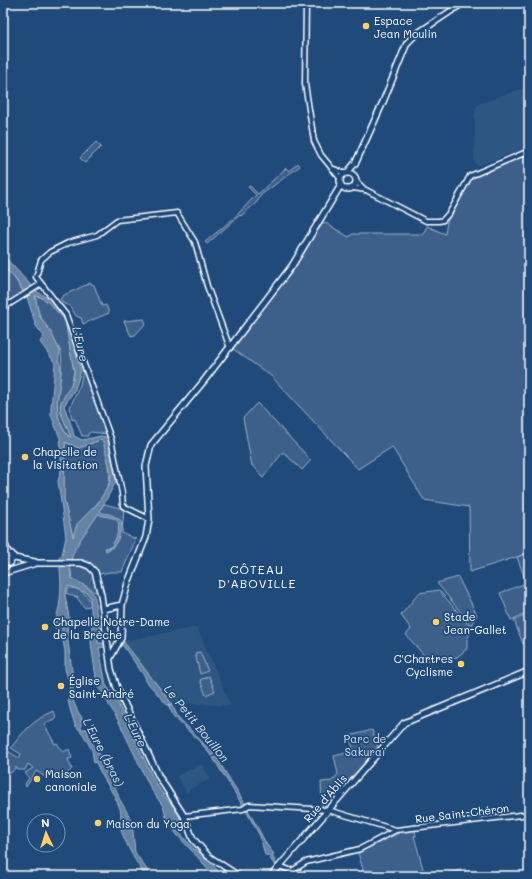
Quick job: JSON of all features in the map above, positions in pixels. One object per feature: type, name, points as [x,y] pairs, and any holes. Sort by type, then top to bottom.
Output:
[{"type":"main road","points":[[110,658],[120,640],[122,605],[128,583],[145,541],[149,519],[146,466],[151,445],[230,348],[292,266],[335,197],[340,185],[340,178],[349,173],[356,162],[408,43],[415,35],[463,3]]},
{"type":"main road","points":[[335,197],[346,189],[353,188],[356,181],[349,173]]},
{"type":"main road","points":[[340,185],[346,189]]},
{"type":"main road","points":[[3,541],[9,554],[12,555],[11,560],[13,569]]},
{"type":"main road","points":[[3,565],[11,560],[36,563],[85,564],[95,572],[100,584],[113,678],[161,779],[185,817],[193,838],[204,851],[240,876]]},
{"type":"main road","points":[[3,573],[36,563]]},
{"type":"main road","points":[[103,609],[122,605]]},
{"type":"main road","points":[[412,719],[529,671]]},
{"type":"main road","points":[[412,719],[529,674]]},
{"type":"main road","name":"Rue d'Ablis","points":[[272,875],[282,867],[394,733],[404,723],[412,719]]},
{"type":"main road","name":"Rue d'Ablis","points":[[272,875],[401,729],[412,719]]},
{"type":"street","points":[[306,3],[306,94],[316,148],[324,160],[334,168],[349,173]]},
{"type":"street","points":[[356,181],[366,190],[426,221],[434,222],[443,220],[447,217],[465,182],[474,173],[529,151]]},
{"type":"street","points":[[334,168],[340,178]]},
{"type":"street","points":[[353,188],[366,190]]},
{"type":"street","points":[[149,519],[123,506],[122,493],[111,439],[66,315],[46,290],[39,285],[37,279],[36,274],[42,260],[47,254],[68,243],[97,235],[117,220],[177,213],[195,242],[207,286],[230,348]]},
{"type":"street","points":[[3,308],[39,285]]},
{"type":"street","points":[[185,817],[246,807],[249,805],[288,806],[330,810],[396,830]]},
{"type":"street","name":"Rue Saint-Chéron","points":[[396,830],[529,814]]},
{"type":"street","points":[[282,867],[292,871],[306,862],[360,849],[396,830]]},
{"type":"shaded area","points":[[529,86],[529,147],[477,166],[474,161],[475,109],[478,104]]},
{"type":"shaded area","points":[[3,255],[36,291],[50,299],[66,316],[81,371],[75,389],[64,406],[74,436],[82,440],[101,436],[106,437],[111,441],[117,480],[100,511],[118,518],[122,522],[119,535],[114,546],[106,551],[105,548],[111,547],[115,540],[119,527],[117,520],[98,514],[73,553],[70,570],[72,579],[89,588],[94,597],[99,624],[103,632],[99,631],[98,643],[105,643],[105,647],[99,648],[106,685],[117,701],[155,782],[165,797],[179,812],[181,822],[176,829],[195,850],[197,848],[223,876],[215,876],[178,836],[167,821],[163,806],[151,789],[119,722],[97,684],[91,644],[92,624],[90,597],[87,593],[70,586],[67,587],[65,595],[70,623],[68,624],[67,634],[73,678],[73,700],[82,718],[81,729],[87,729],[90,740],[103,759],[113,780],[119,798],[132,821],[135,852],[151,876],[145,876],[129,849],[121,830],[121,813],[119,806],[96,762],[94,763],[92,750],[83,734],[75,725],[68,700],[70,685],[65,669],[65,651],[63,641],[57,631],[63,634],[60,624],[58,628],[55,628],[61,593],[59,557],[62,555],[66,537],[58,481],[61,471],[60,438],[51,415],[55,363],[40,342],[44,336],[36,326],[27,297],[17,281],[3,266]],"holes":[[[35,296],[41,297],[49,303],[65,320],[74,372],[73,381],[61,402],[60,411],[71,437],[68,436],[63,428],[59,420],[58,413],[57,405],[61,372],[59,359],[60,352],[51,332],[39,315]],[[100,440],[103,441],[111,473],[110,483],[98,503],[77,524],[73,537],[64,500],[65,442],[79,448]]]},
{"type":"shaded area","points":[[197,627],[231,706],[170,702],[124,641]]},
{"type":"shaded area","points":[[123,640],[172,704],[167,705],[146,681],[145,677],[121,643]]},
{"type":"shaded area","points":[[168,705],[172,705],[178,717],[214,754],[211,756],[202,744],[174,717]]},
{"type":"shaded area","points":[[216,757],[246,805],[243,806],[213,758]]},
{"type":"shaded area","points":[[202,764],[211,779],[190,789],[187,793],[177,776]]},
{"type":"shaded area","points":[[247,808],[267,845],[274,854],[272,855],[277,865],[275,866],[268,855],[265,855],[260,836],[245,809]]},
{"type":"green space","points":[[96,142],[101,147],[85,163],[80,158]]},
{"type":"green space","points":[[529,154],[529,505],[526,506],[529,515],[529,553],[470,572],[469,507],[424,500],[392,447],[358,469],[271,376],[233,349],[324,222],[349,237],[352,234],[423,234],[427,226],[445,234],[447,222],[468,180]]},
{"type":"green space","points":[[298,163],[300,166],[261,195],[257,202],[207,244],[205,242],[234,218],[256,195],[248,187],[250,186],[258,194],[286,168],[289,171]]},
{"type":"green space","points":[[3,266],[15,279],[24,293],[3,306]]},
{"type":"green space","points":[[90,283],[94,285],[102,306],[106,305],[109,313],[83,324],[81,318],[76,316],[70,306],[64,304],[60,299],[64,295]]},
{"type":"green space","points":[[36,296],[41,297],[50,303],[61,315],[66,324],[74,372],[70,389],[60,405],[71,437],[68,436],[62,426],[58,415],[57,405],[62,363],[61,352],[37,309]]},
{"type":"green space","points":[[144,319],[146,323],[135,335],[131,336],[124,321]]},
{"type":"green space","points":[[83,370],[107,434],[91,432],[88,436],[82,436],[75,419],[72,420],[70,407],[80,385]]},
{"type":"green space","points":[[257,403],[311,460],[302,470],[283,452],[263,478],[254,466],[252,466],[243,418]]},
{"type":"green space","points":[[100,440],[104,443],[108,457],[108,486],[102,498],[81,522],[73,537],[64,501],[63,489],[65,442],[79,448]]},
{"type":"green space","points":[[104,504],[124,509],[122,533],[136,539],[122,572],[100,574],[88,563],[71,560],[80,539]]},
{"type":"green space","points":[[529,553],[529,578],[525,579],[517,557]]},
{"type":"green space","points":[[70,564],[81,564],[91,569],[100,591],[94,592],[88,587],[72,579]]},
{"type":"green space","points":[[458,577],[477,615],[471,625],[437,583]]},
{"type":"green space","points":[[529,582],[529,612],[511,620],[500,593]]},
{"type":"green space","points":[[68,588],[83,592],[90,601],[91,605],[85,608],[77,598],[78,596],[75,597],[66,593]]},
{"type":"green space","name":"Stade Jean-Gallet","points":[[439,590],[472,629],[467,640],[467,649],[457,657],[443,661],[437,655],[429,661],[406,635],[411,629],[401,615],[419,593]]},
{"type":"green space","points":[[529,614],[529,641],[523,644],[514,620]]},
{"type":"green space","points":[[200,652],[208,671],[200,674],[195,653]]},
{"type":"green space","points":[[209,676],[215,691],[206,695],[200,680]]},
{"type":"green space","points":[[54,711],[56,718],[44,724],[55,744],[57,743],[63,752],[69,749],[72,758],[68,759],[72,769],[65,775],[61,772],[59,775],[57,773],[54,775],[51,774],[47,778],[36,771],[26,787],[25,784],[29,778],[25,773],[33,768],[28,764],[25,770],[18,770],[16,767],[11,773],[7,773],[3,769],[3,748],[19,758],[21,754],[11,748],[15,742],[24,731],[35,722]]},
{"type":"green space","name":"Parc de Sakuraï","points":[[372,730],[378,747],[329,804],[322,807],[321,782],[332,781],[338,774],[334,756],[354,751],[349,736]]},
{"type":"green space","points":[[415,830],[416,836],[414,836],[425,876],[365,876],[358,853],[401,832]]},
{"type":"green space","points":[[465,869],[468,876],[436,876]]},
{"type":"place","name":"Espace Jean Moulin","points":[[366,26]]},
{"type":"place","name":"Chapelle de la Visitation","points":[[25,457]]},
{"type":"place","name":"Stade Jean-Gallet","points":[[436,622]]},
{"type":"place","name":"Chapelle Notre-Dame de la Brèche","points":[[45,627]]},
{"type":"place","name":"C'Chartres Cyclisme","points":[[461,664]]},
{"type":"place","name":"Église Saint-André","points":[[61,686]]},
{"type":"place","name":"Maison canoniale","points":[[37,779]]},
{"type":"place","name":"Maison du Yoga","points":[[98,823]]},
{"type":"district","name":"CÔTEAU D'ABOVILLE","points":[[257,576]]},
{"type":"water label","name":"L'Eure","points":[[81,344]]},
{"type":"water label","name":"Le Petit Bouillon","points":[[197,723]]},
{"type":"water label","name":"L'Eure","points":[[136,730]]},
{"type":"water label","name":"L'Eure (bras)","points":[[104,752]]}]
